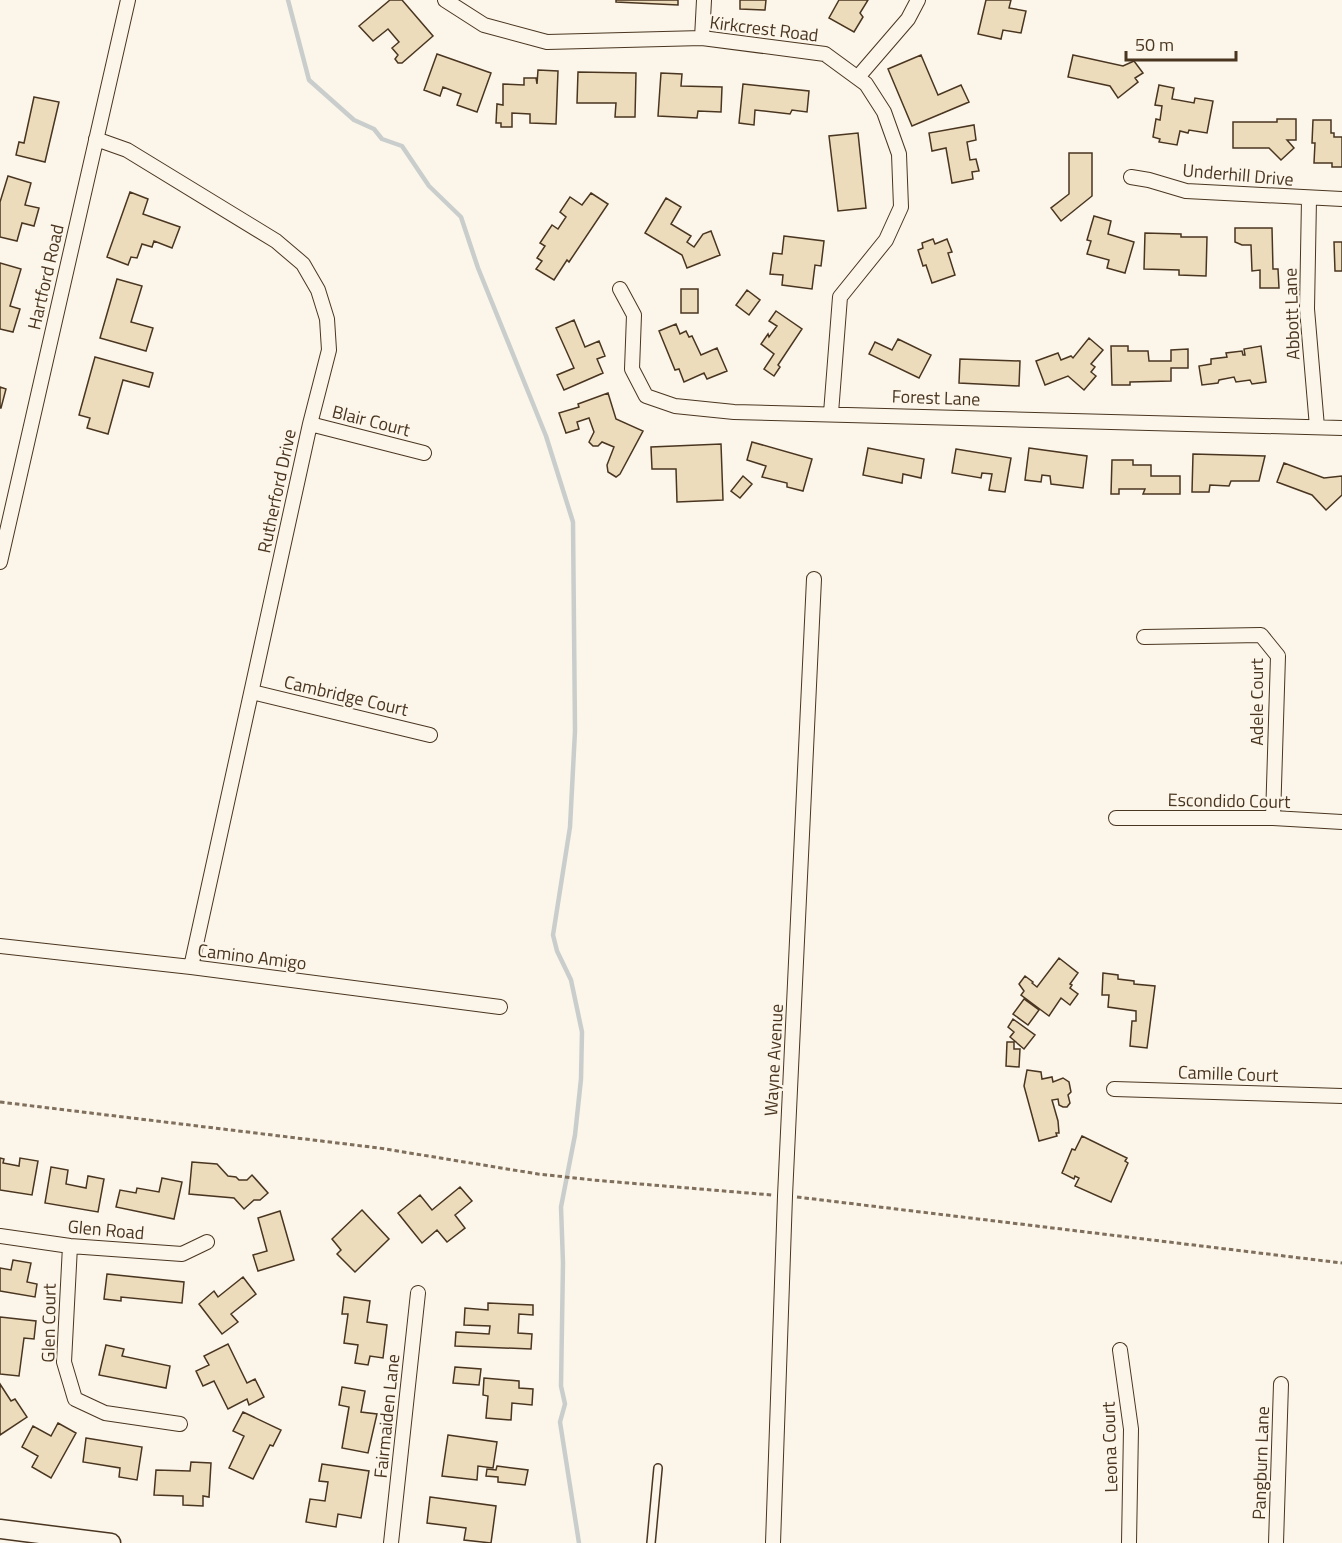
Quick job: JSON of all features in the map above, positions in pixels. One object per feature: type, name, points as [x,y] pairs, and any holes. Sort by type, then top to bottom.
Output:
[{"type":"main road","points":[[0,1530],[111,1543]]},
{"type":"street","name":"Hartford Road","points":[[0,562],[128,0]]},
{"type":"street","name":"Kirkcrest Road","points":[[446,0],[484,26],[547,42],[702,38],[825,54],[866,84],[884,112],[899,154],[901,207],[886,240],[840,297],[831,413]]},
{"type":"street","points":[[702,38],[704,0]]},
{"type":"street","points":[[858,77],[908,19],[918,0]]},
{"type":"street","name":"Rutherford Drive","points":[[96,140],[127,150],[276,241],[303,264],[318,290],[327,319],[329,350],[310,424],[191,967]]},
{"type":"street","name":"Underhill Drive","points":[[1131,177],[1186,191],[1342,199]]},
{"type":"street","name":"Abbott Lane","points":[[1309,199],[1307,309],[1317,427]]},
{"type":"street","name":"Forest Lane","points":[[620,289],[634,315],[632,369],[646,396],[675,406],[734,412],[1342,428]]},
{"type":"street","name":"Blair Court","points":[[310,424],[424,453]]},
{"type":"street","name":"Wayne Avenue","points":[[773,1543],[785,1196],[814,579]]},
{"type":"street","name":"Adele Court","points":[[1144,637],[1261,635],[1274,649],[1278,656],[1272,819]]},
{"type":"street","name":"Cambridge Court","points":[[252,692],[430,735]]},
{"type":"street","name":"Escondido Court","points":[[1116,818],[1342,822]]},
{"type":"street","name":"Camino Amigo","points":[[0,946],[191,967],[500,1007]]},
{"type":"street","name":"Camille Court","points":[[1114,1089],[1342,1096]]},
{"type":"street","name":"Glen Road","points":[[0,1236],[70,1246],[182,1254],[207,1242]]},
{"type":"street","name":"Glen Court","points":[[70,1246],[64,1362],[75,1399],[105,1413],[180,1424]]},
{"type":"street","name":"Fairmaiden Lane","points":[[391,1543],[418,1293]]},
{"type":"street","name":"Leona Court","points":[[1120,1350],[1131,1429],[1128,1543]]},
{"type":"street","name":"Pangburn Lane","points":[[1276,1543],[1281,1384]]},
{"type":"lane","points":[[651,1543],[658,1468]]},
{"type":"path","points":[[0,1102],[379,1148],[593,1180],[785,1196],[1342,1263]]},
{"type":"building","points":[[390,0],[402,0],[433,36],[402,63],[398,63],[395,59],[398,55],[392,48],[399,42],[388,29],[373,41],[359,26]]},
{"type":"building","points":[[616,0],[678,0],[678,5],[616,2]]},
{"type":"building","points":[[740,0],[766,0],[765,10],[740,9]]},
{"type":"building","points":[[839,0],[868,0],[860,13],[863,17],[854,32],[829,18]]},
{"type":"building","points":[[986,0],[1011,0],[1009,8],[1026,11],[1021,33],[1003,30],[1001,39],[978,34]]},
{"type":"building","points":[[437,54],[491,73],[477,112],[457,105],[461,94],[443,87],[440,96],[424,90]]},
{"type":"building","points":[[921,55],[938,95],[961,85],[969,102],[912,126],[888,69]]},
{"type":"building","points":[[1073,55],[1123,66],[1134,61],[1143,73],[1135,78],[1138,82],[1118,98],[1110,86],[1068,77]]},
{"type":"building","points":[[538,70],[558,71],[556,124],[530,123],[530,114],[512,113],[512,127],[501,127],[501,123],[496,123],[497,104],[503,105],[503,84],[524,85],[524,78],[536,78],[537,84]]},
{"type":"building","points":[[578,72],[636,73],[635,117],[615,117],[616,103],[577,103]]},
{"type":"building","points":[[661,73],[682,74],[681,86],[722,87],[721,112],[698,111],[697,118],[658,116]]},
{"type":"building","points":[[743,84],[809,91],[807,112],[792,110],[790,114],[755,110],[754,125],[739,123]]},
{"type":"building","points":[[1159,85],[1174,88],[1172,99],[1194,103],[1195,98],[1213,101],[1207,133],[1180,131],[1177,145],[1159,142],[1160,139],[1153,137],[1156,119],[1160,120],[1162,106],[1155,105]]},
{"type":"building","points":[[34,97],[59,102],[45,162],[16,155],[19,142],[24,143]]},
{"type":"building","points":[[1277,119],[1296,119],[1296,140],[1287,140],[1294,148],[1281,160],[1269,148],[1233,148],[1233,122],[1277,122]]},
{"type":"building","points":[[1313,120],[1331,120],[1331,133],[1334,133],[1334,137],[1342,137],[1342,167],[1332,167],[1332,163],[1314,163]]},
{"type":"building","points":[[974,125],[976,140],[967,142],[970,160],[976,159],[979,171],[972,172],[973,179],[952,183],[946,148],[932,151],[929,133]]},
{"type":"building","points":[[858,133],[866,208],[838,211],[829,136]]},
{"type":"building","points":[[1069,153],[1092,153],[1092,196],[1061,221],[1051,208],[1069,194]]},
{"type":"building","points":[[8,176],[31,183],[25,205],[39,208],[34,226],[22,223],[17,241],[0,237],[0,202]]},
{"type":"building","points":[[130,192],[148,199],[143,214],[180,227],[172,248],[154,241],[152,247],[142,244],[137,258],[131,257],[128,265],[107,257]]},
{"type":"building","points":[[591,193],[608,204],[569,262],[567,260],[554,280],[536,269],[542,261],[537,258],[545,246],[540,243],[552,225],[558,229],[566,217],[560,212],[570,197],[582,205]]},
{"type":"building","points":[[666,198],[681,207],[671,224],[691,236],[687,242],[694,247],[703,234],[711,231],[720,255],[687,268],[682,255],[645,233]]},
{"type":"building","points":[[1094,216],[1111,221],[1108,234],[1134,242],[1125,273],[1107,268],[1109,260],[1087,254],[1091,241],[1087,240]]},
{"type":"building","points":[[1235,228],[1272,228],[1273,269],[1278,269],[1279,288],[1260,288],[1260,270],[1252,271],[1251,245],[1235,242]]},
{"type":"building","points":[[1145,233],[1207,237],[1206,276],[1179,275],[1179,270],[1144,269]]},
{"type":"building","points":[[784,236],[824,241],[821,266],[815,265],[812,289],[782,285],[783,275],[770,274],[773,253],[782,254]]},
{"type":"building","points":[[933,239],[935,244],[947,239],[952,252],[948,253],[955,275],[932,283],[918,250],[923,248],[922,243]]},
{"type":"building","points":[[1334,242],[1342,242],[1342,271],[1335,271]]},
{"type":"building","points":[[0,263],[21,269],[10,306],[20,309],[13,332],[0,329]]},
{"type":"building","points":[[117,279],[142,286],[131,322],[153,328],[146,351],[100,338]]},
{"type":"building","points":[[681,289],[698,289],[698,313],[681,313]]},
{"type":"building","points":[[747,290],[760,300],[749,315],[736,305]]},
{"type":"building","points":[[776,311],[802,329],[778,365],[780,367],[774,376],[764,369],[774,354],[761,344],[777,326],[769,321]]},
{"type":"building","points":[[574,320],[585,347],[599,341],[605,356],[597,359],[603,373],[564,390],[557,375],[574,368],[556,328]]},
{"type":"building","points":[[676,324],[680,334],[686,331],[689,337],[692,336],[701,355],[717,348],[727,371],[707,379],[704,373],[684,382],[679,369],[675,370],[659,331]]},
{"type":"building","points":[[1089,338],[1103,350],[1091,364],[1095,367],[1091,372],[1096,376],[1084,390],[1068,376],[1045,385],[1036,361],[1058,353],[1061,360],[1071,356],[1073,358]]},
{"type":"building","points":[[898,339],[931,355],[919,378],[869,354],[875,342],[892,350]]},
{"type":"building","points":[[1111,346],[1128,346],[1128,351],[1148,351],[1149,361],[1171,361],[1171,350],[1188,349],[1188,368],[1171,368],[1171,381],[1112,385]]},
{"type":"building","points":[[1261,346],[1266,382],[1252,384],[1250,380],[1236,382],[1234,377],[1219,380],[1218,383],[1202,385],[1199,366],[1211,364],[1211,359],[1227,357],[1226,353],[1242,351],[1245,355],[1244,349]]},
{"type":"building","points":[[95,357],[153,373],[149,387],[123,380],[108,434],[87,428],[90,418],[79,415]]},
{"type":"building","points":[[960,359],[1020,361],[1019,386],[959,383]]},
{"type":"building","points":[[0,387],[6,389],[1,408],[0,408]]},
{"type":"building","points":[[608,393],[616,419],[643,431],[620,474],[616,477],[608,472],[607,465],[614,447],[602,442],[598,446],[593,446],[589,442],[594,432],[589,418],[577,422],[579,429],[566,433],[559,413],[579,407],[578,404]]},
{"type":"building","points":[[752,442],[812,459],[803,491],[787,487],[787,483],[762,477],[766,466],[747,460]]},
{"type":"building","points":[[721,444],[723,500],[677,502],[676,469],[652,469],[651,447]]},
{"type":"building","points":[[868,448],[924,459],[921,478],[903,474],[902,483],[863,475]]},
{"type":"building","points":[[1029,448],[1087,456],[1083,488],[1051,484],[1050,476],[1042,475],[1041,482],[1025,480]]},
{"type":"building","points":[[956,449],[1011,458],[1005,492],[989,490],[992,474],[982,473],[981,478],[952,473]]},
{"type":"building","points":[[1193,454],[1265,456],[1259,481],[1231,481],[1229,486],[1210,485],[1209,492],[1192,492]]},
{"type":"building","points":[[1112,460],[1133,460],[1133,465],[1151,465],[1151,476],[1180,476],[1180,494],[1143,494],[1145,489],[1119,489],[1119,494],[1111,494]]},
{"type":"building","points":[[1284,463],[1324,478],[1342,476],[1342,495],[1326,510],[1312,495],[1277,482]]},
{"type":"building","points":[[743,476],[752,484],[740,498],[731,491]]},
{"type":"building","points":[[1059,958],[1078,973],[1070,984],[1072,985],[1070,988],[1078,994],[1070,1005],[1061,998],[1049,1016],[1021,995],[1024,991],[1019,984],[1025,976],[1037,987]]},
{"type":"building","points":[[1103,973],[1118,975],[1118,979],[1134,981],[1134,984],[1155,986],[1147,1048],[1130,1046],[1132,1021],[1136,1021],[1136,1011],[1108,1007],[1109,995],[1102,995]]},
{"type":"building","points":[[1024,999],[1039,1010],[1028,1025],[1013,1014]]},
{"type":"building","points":[[1013,1019],[1035,1035],[1024,1049],[1010,1037],[1014,1032],[1008,1027]]},
{"type":"building","points":[[1007,1042],[1014,1042],[1014,1049],[1020,1049],[1019,1067],[1006,1066]]},
{"type":"building","points":[[1027,1070],[1041,1072],[1042,1079],[1052,1077],[1053,1082],[1063,1078],[1069,1082],[1071,1092],[1068,1095],[1070,1103],[1067,1107],[1059,1105],[1058,1099],[1052,1100],[1058,1121],[1057,1136],[1039,1141],[1024,1086]]},
{"type":"building","points":[[1082,1136],[1127,1158],[1125,1161],[1128,1163],[1111,1202],[1075,1186],[1079,1178],[1075,1176],[1074,1179],[1062,1173],[1072,1149],[1075,1150]]},
{"type":"building","points":[[0,1158],[4,1159],[3,1163],[19,1166],[20,1158],[38,1161],[32,1195],[0,1190]]},
{"type":"building","points":[[192,1162],[217,1164],[228,1176],[239,1180],[247,1180],[252,1175],[268,1193],[260,1200],[254,1200],[244,1209],[234,1198],[189,1194]]},
{"type":"building","points":[[51,1167],[68,1170],[66,1184],[86,1188],[88,1176],[104,1179],[98,1212],[45,1203]]},
{"type":"building","points":[[162,1178],[182,1182],[174,1219],[116,1207],[120,1190],[136,1193],[137,1188],[159,1192]]},
{"type":"building","points":[[460,1187],[472,1201],[455,1215],[465,1228],[447,1242],[437,1230],[422,1243],[398,1213],[420,1195],[432,1210]]},
{"type":"building","points":[[362,1210],[389,1239],[355,1272],[337,1254],[341,1250],[332,1239]]},
{"type":"building","points":[[280,1211],[294,1260],[258,1271],[253,1255],[267,1251],[258,1218]]},
{"type":"building","points":[[13,1260],[31,1263],[27,1282],[37,1284],[35,1297],[0,1291],[0,1268],[11,1270]]},
{"type":"building","points":[[107,1274],[184,1282],[182,1303],[121,1297],[121,1301],[104,1299]]},
{"type":"building","points":[[243,1277],[256,1294],[231,1314],[238,1322],[222,1334],[199,1304],[214,1291],[218,1297]]},
{"type":"building","points":[[344,1297],[370,1301],[367,1322],[387,1325],[383,1358],[370,1356],[368,1365],[355,1363],[358,1345],[344,1343],[348,1314],[342,1314]]},
{"type":"building","points":[[488,1303],[533,1305],[533,1315],[519,1314],[518,1333],[532,1334],[531,1349],[455,1346],[456,1332],[489,1334],[490,1326],[464,1325],[465,1308],[488,1310]]},
{"type":"building","points":[[0,1317],[36,1321],[34,1339],[24,1338],[19,1376],[0,1374]]},
{"type":"building","points":[[228,1344],[247,1383],[255,1379],[264,1397],[249,1405],[247,1399],[228,1409],[214,1381],[203,1386],[196,1371],[209,1365],[204,1356]]},
{"type":"building","points":[[106,1345],[124,1349],[122,1356],[170,1366],[166,1388],[99,1375]]},
{"type":"building","points":[[455,1367],[481,1369],[479,1385],[453,1383]]},
{"type":"building","points":[[484,1378],[519,1381],[519,1388],[533,1389],[532,1405],[512,1403],[511,1420],[486,1418],[488,1396],[483,1395]]},
{"type":"building","points":[[0,1384],[11,1401],[15,1399],[27,1417],[0,1435]]},
{"type":"building","points":[[342,1387],[365,1391],[361,1412],[377,1414],[368,1453],[342,1448],[349,1407],[339,1405]]},
{"type":"building","points":[[243,1412],[281,1430],[273,1446],[270,1445],[253,1479],[229,1468],[244,1436],[233,1431]]},
{"type":"building","points":[[58,1423],[76,1433],[51,1478],[32,1467],[38,1456],[22,1447],[33,1426],[51,1436]]},
{"type":"building","points":[[448,1435],[497,1442],[493,1468],[478,1466],[477,1480],[442,1476]]},
{"type":"building","points":[[86,1438],[142,1447],[137,1480],[119,1477],[120,1468],[83,1462]]},
{"type":"building","points":[[191,1462],[211,1463],[209,1497],[203,1496],[203,1506],[183,1505],[183,1496],[154,1495],[156,1470],[190,1471]]},
{"type":"building","points":[[322,1464],[369,1471],[361,1518],[338,1514],[336,1527],[306,1522],[310,1499],[325,1501],[328,1482],[319,1481]]},
{"type":"building","points":[[497,1466],[528,1470],[525,1485],[498,1482],[498,1477],[486,1476],[487,1469],[496,1470]]},
{"type":"building","points":[[430,1497],[496,1506],[491,1543],[464,1540],[466,1528],[427,1523]]},
{"type":"waterway","points":[[288,0],[309,80],[354,120],[374,129],[382,139],[402,146],[429,186],[461,217],[478,268],[546,436],[573,522],[575,731],[570,827],[553,935],[557,951],[571,980],[582,1032],[581,1079],[575,1135],[561,1207],[563,1263],[561,1386],[565,1404],[560,1422],[579,1543]]}]
